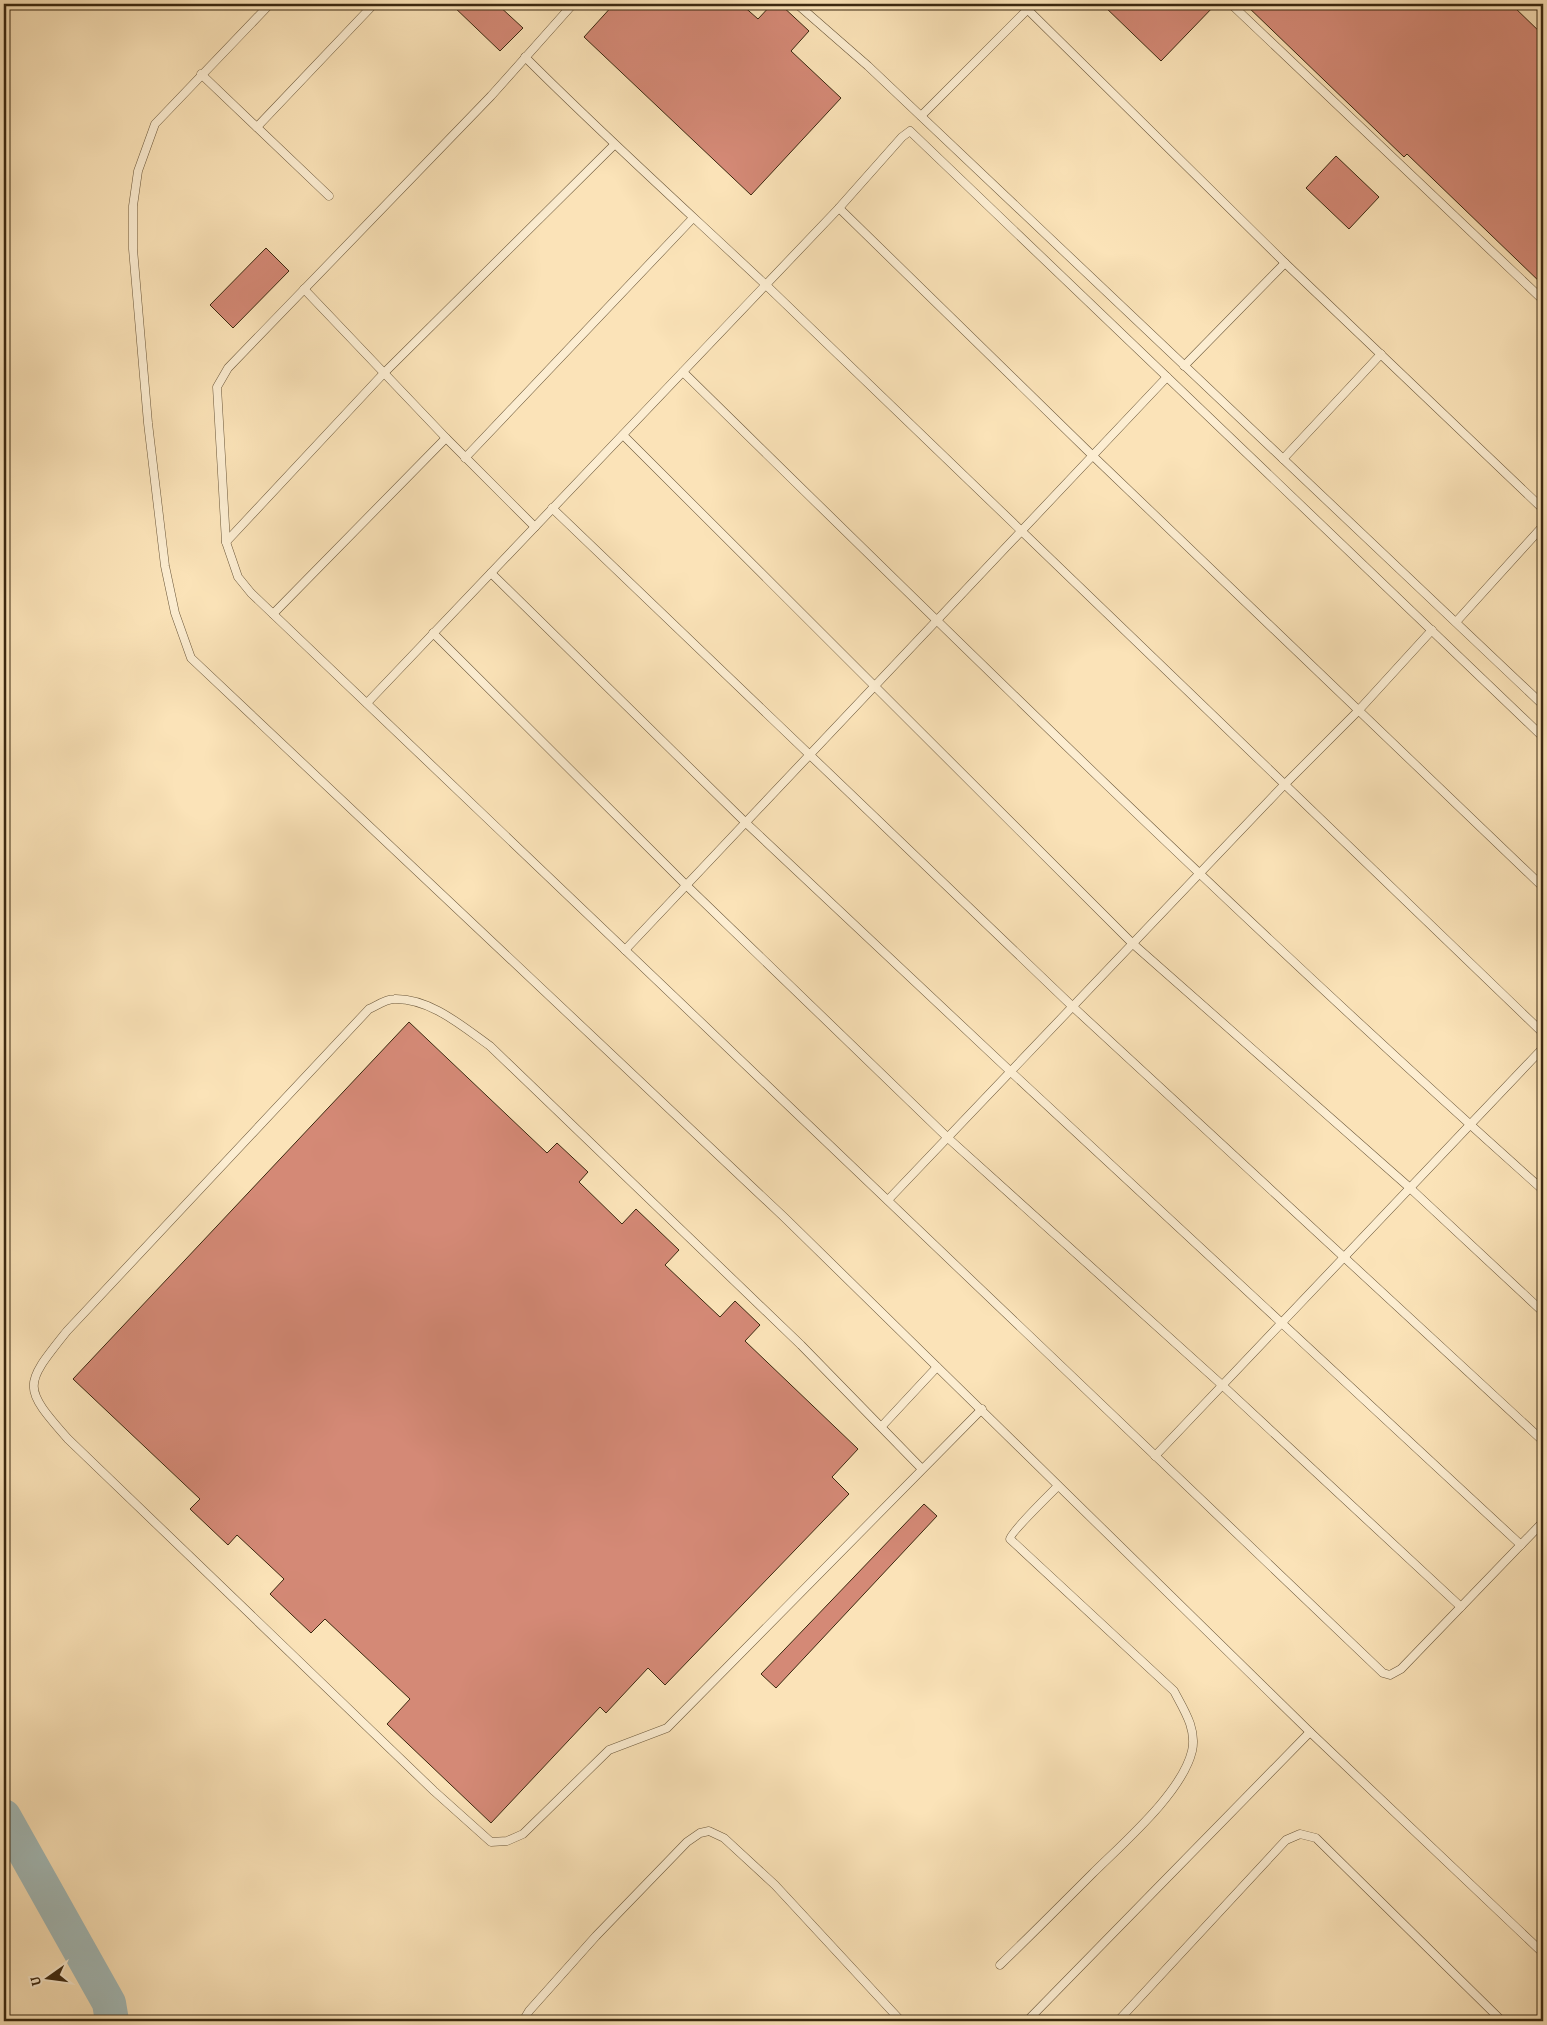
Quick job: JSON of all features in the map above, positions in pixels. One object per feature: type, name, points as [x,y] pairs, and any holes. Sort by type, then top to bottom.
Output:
[{"type":"lane","points":[[270,4],[155,124],[138,171],[133,214],[133,249],[144,384],[165,566],[175,613],[191,658],[785,1218],[1310,1732],[1543,1952]]},
{"type":"lane","points":[[257,126],[374,4]]},
{"type":"lane","points":[[573,4],[491,96],[228,368],[217,387],[226,542],[238,577],[273,614],[1384,1674],[1401,1670],[1543,1522]]},
{"type":"lane","points":[[798,4],[921,116],[1543,705]]},
{"type":"lane","points":[[1231,4],[1543,300]]},
{"type":"lane","points":[[921,116],[1025,6],[1285,263],[1543,509]]},
{"type":"lane","points":[[525,57],[614,145],[766,285],[1283,786],[1543,1033]]},
{"type":"lane","points":[[201,74],[329,196]]},
{"type":"lane","points":[[367,703],[839,208],[902,137],[908,132],[912,132],[1543,737]]},
{"type":"lane","points":[[226,542],[384,373],[614,145]]},
{"type":"lane","points":[[839,208],[1093,456],[1543,887]]},
{"type":"lane","points":[[465,458],[693,218]]},
{"type":"lane","points":[[1184,366],[1285,263]]},
{"type":"lane","points":[[304,289],[465,458],[535,527]]},
{"type":"lane","points":[[1283,459],[1381,354]]},
{"type":"lane","points":[[682,372],[937,621],[1201,873],[1470,1125],[1543,1190]]},
{"type":"lane","points":[[625,950],[1167,377]]},
{"type":"lane","points":[[622,435],[1132,943],[1410,1188],[1543,1312]]},
{"type":"lane","points":[[273,614],[446,438]]},
{"type":"lane","points":[[552,508],[1072,1006],[1543,1441]]},
{"type":"lane","points":[[1456,622],[1543,526]]},
{"type":"lane","points":[[490,573],[745,822],[1520,1546]]},
{"type":"lane","points":[[888,1200],[1132,943],[1358,711],[1432,630]]},
{"type":"lane","points":[[433,633],[686,885],[948,1138],[1222,1385],[1461,1607]]},
{"type":"lane","points":[[922,1469],[882,1426],[490,1046],[448,1016],[418,1001],[392,999],[369,1010],[67,1331],[38,1368],[33,1383],[34,1392],[44,1412],[68,1439],[434,1791],[492,1842],[507,1841],[523,1834],[609,1750],[668,1728],[982,1409]]},
{"type":"lane","points":[[1155,1456],[1543,1048]]},
{"type":"lane","points":[[882,1426],[937,1367]]},
{"type":"lane","points":[[1000,1965],[1145,1822],[1168,1795],[1192,1752],[1193,1733],[1187,1714],[1174,1691],[1010,1539],[1012,1533],[1032,1515],[1058,1486]]},
{"type":"lane","points":[[1027,2021],[1310,1732]]},
{"type":"lane","points":[[523,2021],[529,2011],[590,1943],[687,1842],[700,1833],[709,1831],[724,1838],[775,1885],[901,2021]]},
{"type":"lane","points":[[1118,2021],[1286,1840],[1300,1834],[1316,1838],[1502,2021]]},
{"type":"building","points":[[451,4],[497,4],[523,28],[500,51]]},
{"type":"building","points":[[614,4],[741,4],[758,19],[772,4],[780,4],[809,31],[791,51],[841,98],[751,195],[584,37]]},
{"type":"building","points":[[1102,4],[1216,4],[1161,61]]},
{"type":"building","points":[[1245,4],[1511,4],[1543,35],[1543,285],[1407,154],[1404,157]]},
{"type":"building","points":[[1336,156],[1379,197],[1349,229],[1306,188]]},
{"type":"building","points":[[266,248],[289,271],[233,328],[210,305]]},
{"type":"building","points":[[409,1022],[547,1153],[557,1143],[588,1172],[579,1182],[622,1224],[636,1209],[679,1250],[665,1265],[720,1317],[735,1301],[760,1325],[745,1341],[858,1449],[832,1477],[849,1494],[665,1685],[648,1668],[606,1713],[600,1707],[491,1823],[387,1724],[410,1699],[325,1619],[311,1633],[270,1594],[284,1579],[237,1535],[228,1545],[190,1509],[200,1499],[73,1379]]},
{"type":"building","points":[[924,1504],[937,1516],[776,1688],[761,1674]]},
{"type":"waterway","points":[[4,1816],[109,2003],[112,2021]]}]
